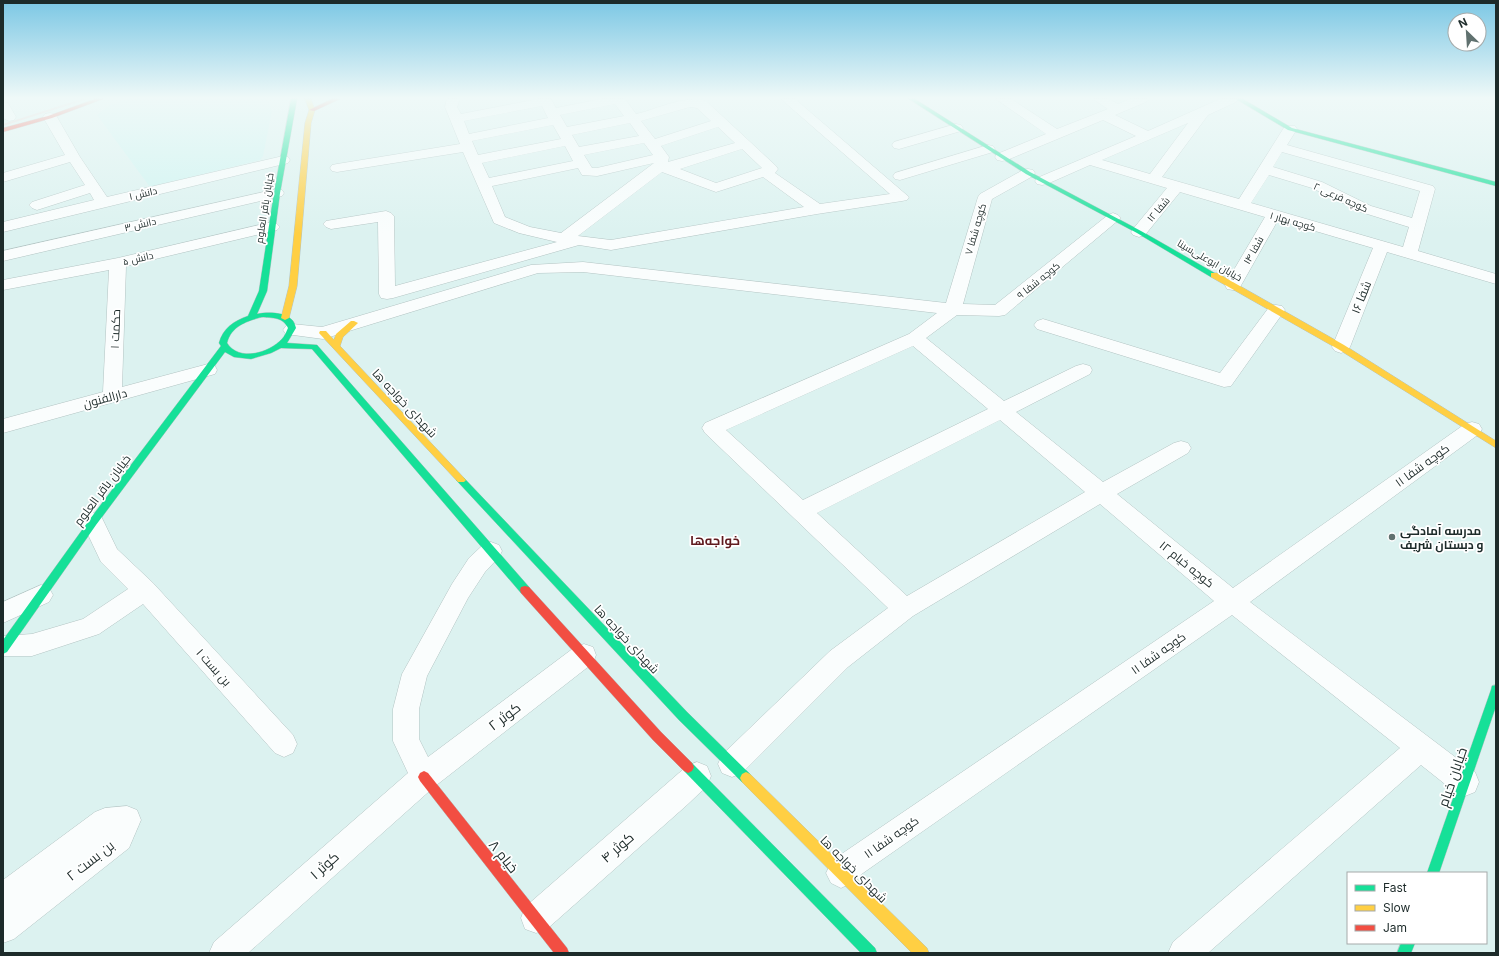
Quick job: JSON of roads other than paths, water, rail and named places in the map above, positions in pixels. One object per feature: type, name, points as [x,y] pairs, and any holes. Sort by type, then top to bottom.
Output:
[{"type":"street","points":[[65,144],[103,202]]},
{"type":"street","name":"خیابان باقر العلوم","points":[[251,318],[263,291],[277,193],[286,144]]},
{"type":"street","points":[[224,348],[230,353],[248,356],[260,354],[280,345],[287,338],[306,144]]},
{"type":"street","points":[[337,168],[463,144]]},
{"type":"street","points":[[466,144],[499,220],[514,228],[611,245],[817,209],[902,197],[839,144]]},
{"type":"street","points":[[571,144],[587,172],[597,172],[661,162],[672,167],[744,144],[771,169],[716,188],[661,162],[651,144]]},
{"type":"street","points":[[483,184],[580,144]]},
{"type":"street","points":[[473,160],[573,147],[616,144]]},
{"type":"street","points":[[899,145],[904,144]]},
{"type":"street","name":"خیابان ابوعلی‌سینا","points":[[980,144],[1042,181],[1139,232],[1341,347],[1495,444]]},
{"type":"street","points":[[1002,157],[1035,144]]},
{"type":"street","points":[[1042,181],[1130,144]]},
{"type":"street","points":[[1153,179],[1179,144]]},
{"type":"street","points":[[1242,206],[1281,144]]},
{"type":"street","points":[[1345,144],[1496,184]]},
{"type":"street","points":[[1278,148],[1428,189],[1409,254]]},
{"type":"street","points":[[900,176],[988,149]]},
{"type":"street","points":[[3,178],[73,157]]},
{"type":"street","name":"دانش ۱","points":[[3,227],[283,160]]},
{"type":"street","name":"کوچه بهار ۱","points":[[1090,161],[1496,279]]},
{"type":"street","points":[[331,224],[386,216],[387,294],[572,239],[661,162]]},
{"type":"street","name":"کوچه فرعی ۲","points":[[1265,169],[1317,185],[1366,209],[1418,224]]},
{"type":"street","points":[[765,172],[817,209]]},
{"type":"street","name":"کوچه شفا ۷","points":[[952,309],[985,197],[1028,173]]},
{"type":"street","name":"شفا ۱۲","points":[[1139,232],[1177,186]]},
{"type":"street","points":[[3,217],[94,187]]},
{"type":"street","name":"دانش ۳","points":[[3,256],[277,193]]},
{"type":"street","name":"شفا ۱۴","points":[[1233,285],[1273,215]]},
{"type":"street","name":"کوچه شفا ۹","points":[[288,324],[323,332],[537,268],[583,267],[952,309],[999,312],[1113,218]]},
{"type":"street","name":"دانش ۵","points":[[3,285],[118,263],[272,227]]},
{"type":"street","name":"شفا ۱۶","points":[[1341,347],[1382,246]]},
{"type":"street","name":"حکمت ۱","points":[[112,396],[118,263]]},
{"type":"street","points":[[905,609],[712,428],[915,338],[952,309]]},
{"type":"street","points":[[1043,325],[1224,381],[1276,310]]},
{"type":"street","name":"خیابان باقر العلوم","points":[[4,647],[93,522],[224,348],[223,342],[225,335],[231,328],[251,318],[273,314],[288,324]]},
{"type":"street","points":[[336,347],[336,340],[354,323]]},
{"type":"street","name":"شهدای خواجه ها","points":[[323,332],[683,716],[922,953]]},
{"type":"street","name":"کوچه خیام ۱۲","points":[[915,338],[1232,602],[1465,782]]},
{"type":"street","points":[[280,345],[314,347],[491,551],[658,736],[697,776],[856,949]]},
{"type":"street","name":"دارالفنون","points":[[3,426],[208,370]]},
{"type":"street","points":[[801,511],[1083,370]]},
{"type":"street","name":"کوچه شفا ۱۱","points":[[841,873],[853,863],[1232,602],[1472,429]]},
{"type":"street","points":[[1495,444],[1496,433]]},
{"type":"street","points":[[732,764],[839,660],[905,609],[1101,493],[1181,448]]},
{"type":"street","name":"بن بست ۱","points":[[93,522],[109,555],[145,590],[284,744]]},
{"type":"street","points":[[424,777],[406,741],[406,709],[415,674],[460,591],[477,565],[491,551]]},
{"type":"street","points":[[4,647],[32,645],[90,627],[145,590]]},
{"type":"street","points":[[3,613],[41,595]]},
{"type":"street","name":"کوثر ۲","points":[[424,777],[584,654]]},
{"type":"street","name":"خیابان خیام","points":[[1433,872],[1496,690]]},
{"type":"street","points":[[1184,953],[1421,748]]},
{"type":"street","name":"کوثر ۴","points":[[536,918],[697,776]]},
{"type":"street","name":"خیام ۸","points":[[424,777],[562,953]]},
{"type":"street","name":"کوثر ۱","points":[[225,953],[424,777]]},
{"type":"street","name":"بن بست ۲","points":[[3,899],[105,822],[128,820],[119,838],[3,928]]},
{"type":"place","name":"مدرسه آمادگی و دبستان شریف","points":[[1392,537]]},
{"type":"district","name":"خواجه‌ها","points":[[715,540]]}]
